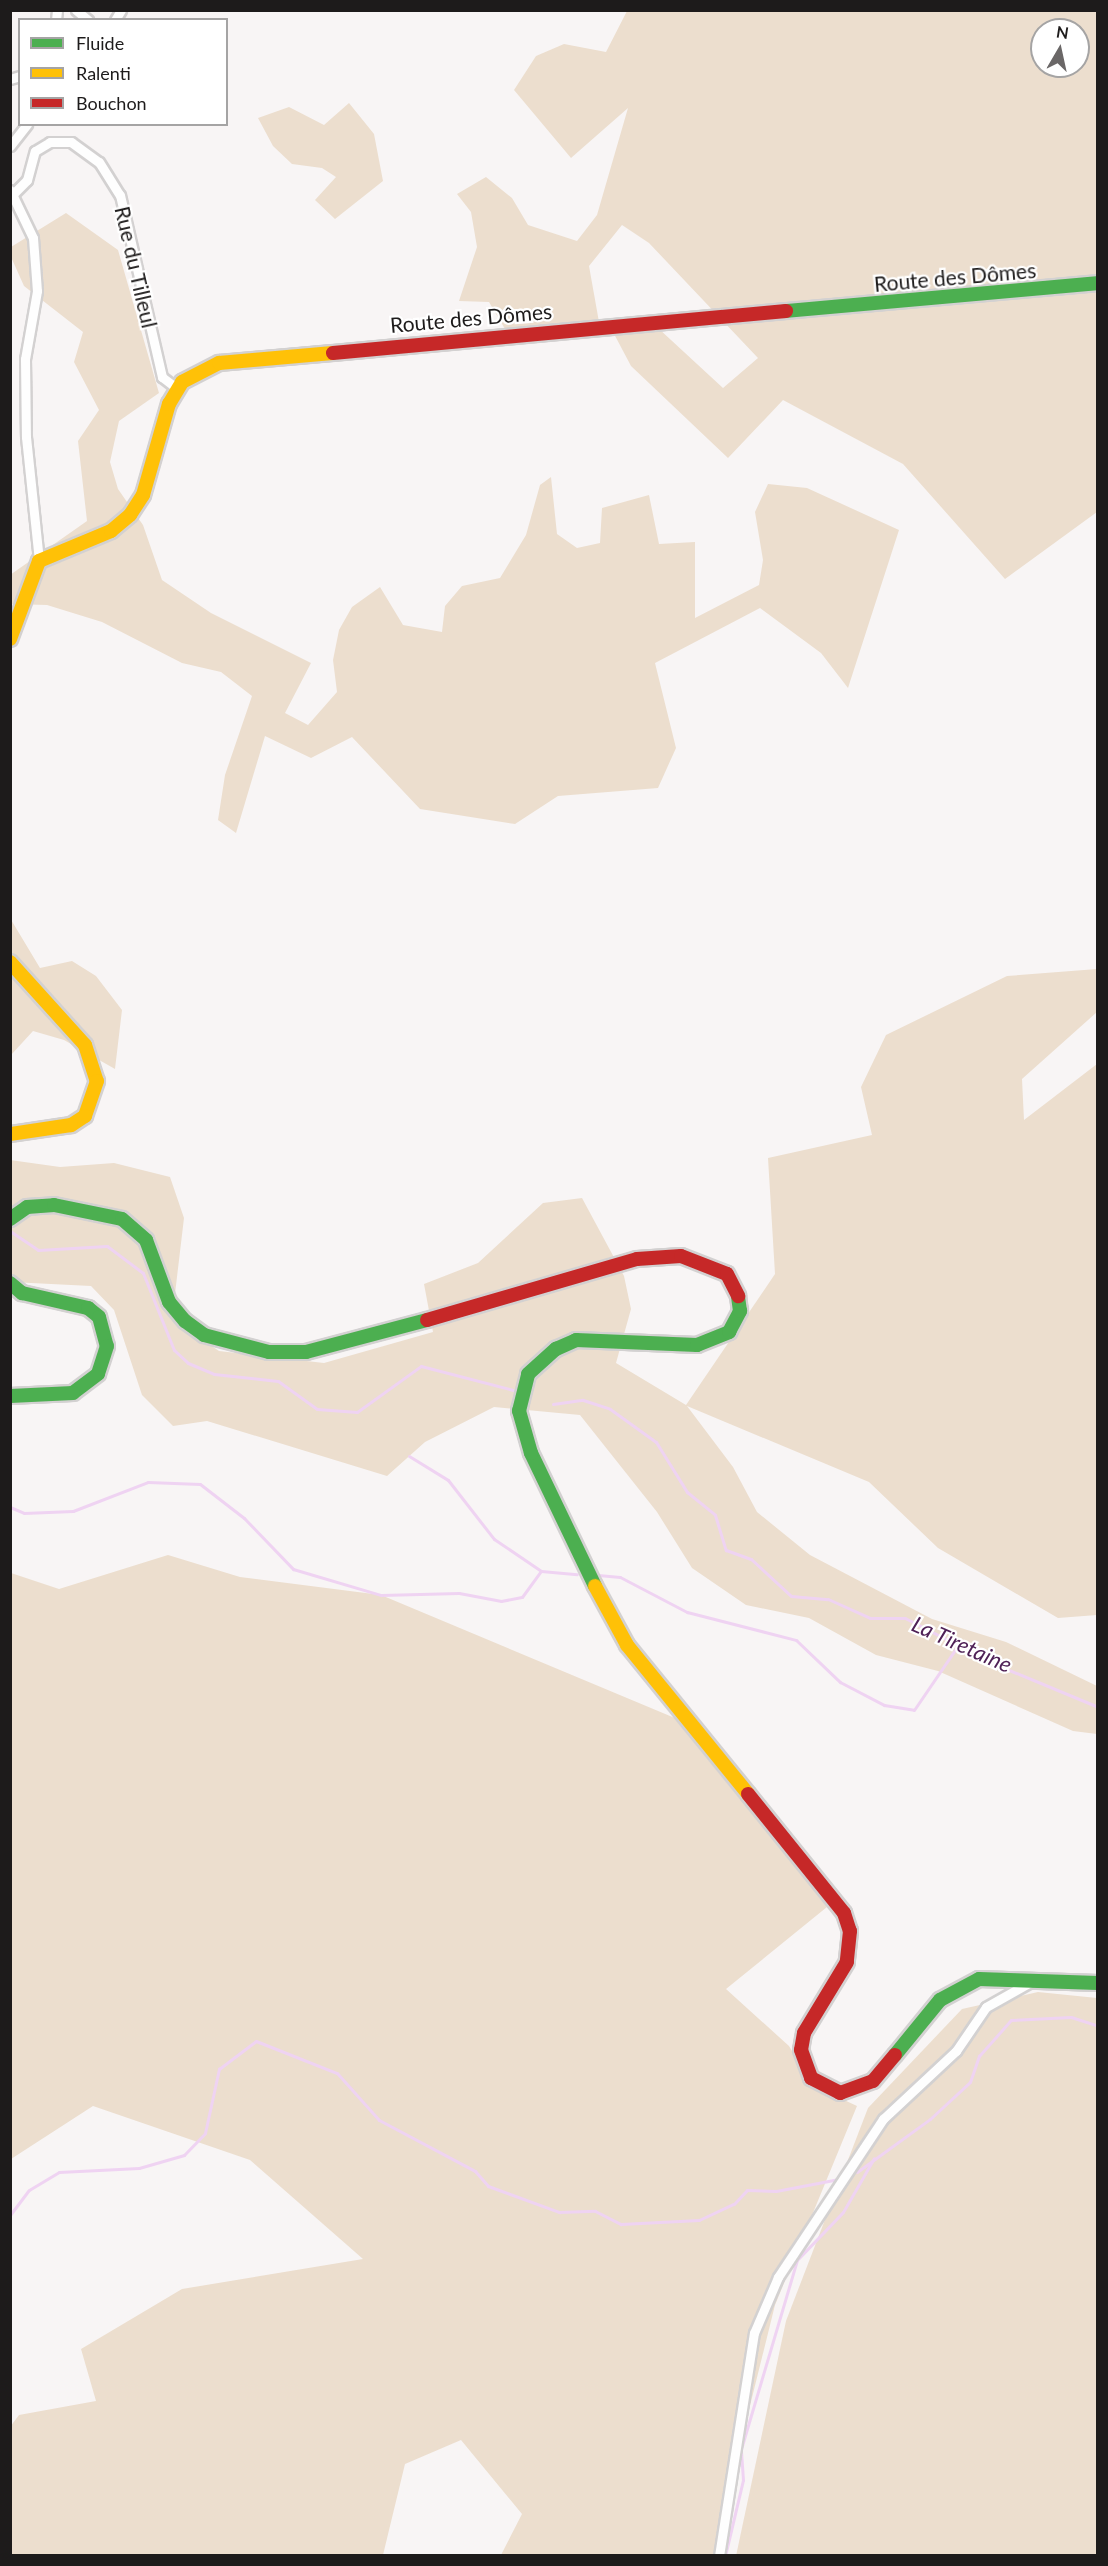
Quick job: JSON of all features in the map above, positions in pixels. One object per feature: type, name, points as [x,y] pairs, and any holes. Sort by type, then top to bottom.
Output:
[{"type":"main road","name":"Route des Dômes","points":[[39,561],[111,531],[130,515],[143,495],[169,404],[178,389],[200,370],[241,358],[1098,283]]},
{"type":"main road","points":[[10,639],[39,561]]},
{"type":"main road","points":[[10,962],[85,1045],[97,1081],[86,1116],[71,1125],[10,1134]]},
{"type":"main road","points":[[11,1218],[27,1207],[54,1205],[122,1220],[146,1240],[169,1302],[185,1321],[231,1345],[306,1352],[414,1324],[637,1259],[681,1256],[727,1274],[736,1285],[740,1311],[729,1332],[715,1340],[674,1345],[596,1338],[576,1340],[538,1361],[528,1374],[519,1411],[531,1453],[603,1606],[627,1645],[844,1913],[850,1931],[848,1962],[804,2033],[801,2050],[811,2078],[840,2093],[856,2091],[890,2067],[926,2015],[960,1986],[996,1976],[1038,1977],[1098,1983]]},
{"type":"main road","points":[[10,1283],[22,1293],[88,1308],[99,1317],[108,1346],[98,1374],[73,1393],[10,1396]]},
{"type":"street","points":[[10,146],[25,126]]},
{"type":"street","name":"Rue du Tilleul","points":[[11,194],[27,180],[35,151],[50,142],[71,142],[99,162],[120,195],[162,377],[178,389]]},
{"type":"street","points":[[11,194],[33,238],[36,270],[25,359],[39,561]]},
{"type":"street","points":[[719,2556],[754,2333],[778,2277],[883,2119],[956,2051],[986,2007],[1038,1977]]},
{"type":"shaded area","points":[[627,11],[1097,12],[1097,512],[1005,579],[903,464],[783,400],[728,458],[631,366],[613,332],[658,328],[723,388],[758,358],[649,243],[622,225],[589,266],[599,322],[505,329],[489,302],[459,301],[477,247],[471,212],[457,194],[486,177],[512,198],[528,225],[577,241],[597,215],[628,108],[571,158],[514,90],[536,56],[564,44],[606,52]]},
{"type":"shaded area","points":[[349,103],[374,134],[383,181],[335,219],[315,200],[336,177],[322,168],[292,164],[273,146],[258,118],[289,107],[324,125]]},
{"type":"shaded area","points":[[66,213],[118,250],[159,393],[119,421],[110,462],[118,489],[143,525],[162,580],[211,613],[311,663],[285,713],[308,725],[337,692],[333,660],[339,630],[352,607],[380,587],[403,625],[442,632],[445,606],[462,586],[500,578],[526,535],[540,485],[551,477],[557,534],[577,548],[600,543],[602,508],[649,495],[659,544],[695,542],[695,618],[759,585],[763,560],[755,512],[768,484],[807,488],[899,530],[848,688],[821,653],[760,608],[655,663],[676,748],[658,788],[558,796],[515,824],[420,809],[352,737],[311,758],[265,736],[236,833],[218,820],[225,775],[252,696],[221,672],[182,663],[102,622],[47,605],[11,604],[10,575],[87,521],[78,441],[99,410],[74,362],[83,332],[24,286],[11,257],[11,247]]},
{"type":"shaded area","points":[[10,918],[40,968],[72,961],[96,976],[122,1010],[115,1069],[64,1040],[33,1031],[11,1055]]},
{"type":"shaded area","points":[[1097,969],[1097,1012],[1022,1079],[1024,1120],[1097,1064],[1097,1615],[1058,1618],[938,1548],[869,1482],[687,1406],[733,1467],[757,1512],[810,1555],[932,1619],[1006,1642],[1097,1686],[1097,1734],[1073,1731],[938,1671],[876,1655],[809,1618],[746,1605],[692,1568],[657,1512],[580,1415],[494,1407],[425,1442],[387,1476],[207,1421],[173,1426],[142,1395],[114,1310],[91,1286],[11,1282],[10,1160],[60,1167],[114,1163],[170,1177],[184,1218],[172,1319],[219,1351],[324,1363],[433,1332],[424,1284],[478,1263],[543,1203],[582,1198],[624,1276],[631,1309],[616,1363],[686,1405],[775,1274],[768,1158],[872,1135],[861,1087],[886,1035],[1007,976]]},
{"type":"shaded area","points":[[168,1555],[240,1577],[381,1595],[682,1721],[779,1836],[827,1907],[726,1989],[789,2046],[812,2085],[857,2106],[775,2305],[713,2555],[501,2555],[522,2514],[461,2440],[405,2464],[383,2555],[11,2555],[10,2427],[19,2415],[96,2401],[81,2349],[182,2289],[363,2259],[250,2160],[93,2106],[11,2159],[11,1573],[59,1589]]},
{"type":"shaded area","points":[[1038,1992],[1097,1998],[1097,2555],[736,2556],[786,2321],[868,2108],[962,2009]]},
{"type":"waterway","name":"La Tiretaine","points":[[10,1231],[38,1250],[107,1246],[143,1273],[174,1350],[188,1363],[214,1374],[278,1381],[317,1409],[357,1412],[421,1366],[513,1390]]},
{"type":"waterway","name":"La Tiretaine","points":[[553,1404],[583,1400],[610,1409],[656,1442],[687,1492],[715,1515],[726,1550],[751,1559],[791,1596],[828,1599],[870,1618],[905,1618],[992,1663],[1098,1707]]},
{"type":"waterway","points":[[409,1456],[448,1480],[494,1539],[541,1571]]},
{"type":"waterway","points":[[10,1507],[24,1513],[73,1511],[148,1482],[200,1484],[244,1518],[293,1569],[381,1595],[459,1593],[501,1601],[522,1597],[541,1571],[577,1574]]},
{"type":"waterway","points":[[598,1575],[620,1577],[687,1612],[796,1640],[840,1682],[884,1705],[914,1710],[959,1644]]},
{"type":"waterway","points":[[857,2172],[930,2119],[970,2082],[979,2056],[1011,2020],[1071,2017],[1098,2026]]},
{"type":"waterway","points":[[10,2215],[29,2190],[59,2172],[139,2168],[184,2155],[205,2133],[219,2069],[256,2041],[337,2073],[379,2120],[475,2171],[488,2186],[559,2212],[595,2211],[621,2224],[699,2220],[734,2204],[747,2190],[776,2191],[839,2179]]},
{"type":"waterway","points":[[725,2556],[743,2480],[741,2449],[797,2260],[843,2212],[874,2158]]},
{"type":"waterway","points":[[10,2293],[10,2300]]},
{"type":"traffic: fast","points":[[786,311],[1098,283]]},
{"type":"traffic: fast","points":[[10,1219],[27,1207],[54,1205],[122,1219],[146,1240],[169,1302],[185,1321],[204,1335],[269,1352],[306,1352],[427,1320]]},
{"type":"traffic: fast","points":[[10,1283],[22,1293],[88,1308],[99,1317],[107,1346],[98,1374],[73,1393],[10,1396]]},
{"type":"traffic: fast","points":[[595,1586],[531,1453],[519,1411],[528,1374],[556,1349],[576,1340],[697,1345],[729,1332],[740,1311],[738,1296]]},
{"type":"traffic: fast","points":[[895,2055],[940,2000],[979,1979],[1098,1983]]},
{"type":"traffic: slow","points":[[10,639],[39,561],[111,531],[130,515],[143,495],[169,404],[182,382],[219,363],[333,353]]},
{"type":"traffic: slow","points":[[10,962],[85,1045],[97,1081],[85,1116],[71,1125],[10,1134]]},
{"type":"traffic: slow","points":[[595,1586],[627,1645],[748,1794]]},
{"type":"traffic: jam","points":[[333,353],[786,311]]},
{"type":"traffic: jam","points":[[427,1320],[637,1259],[681,1256],[727,1274],[738,1296]]},
{"type":"traffic: jam","points":[[748,1794],[844,1913],[850,1931],[847,1962],[804,2033],[801,2050],[811,2078],[840,2093],[873,2081],[895,2055]]}]
